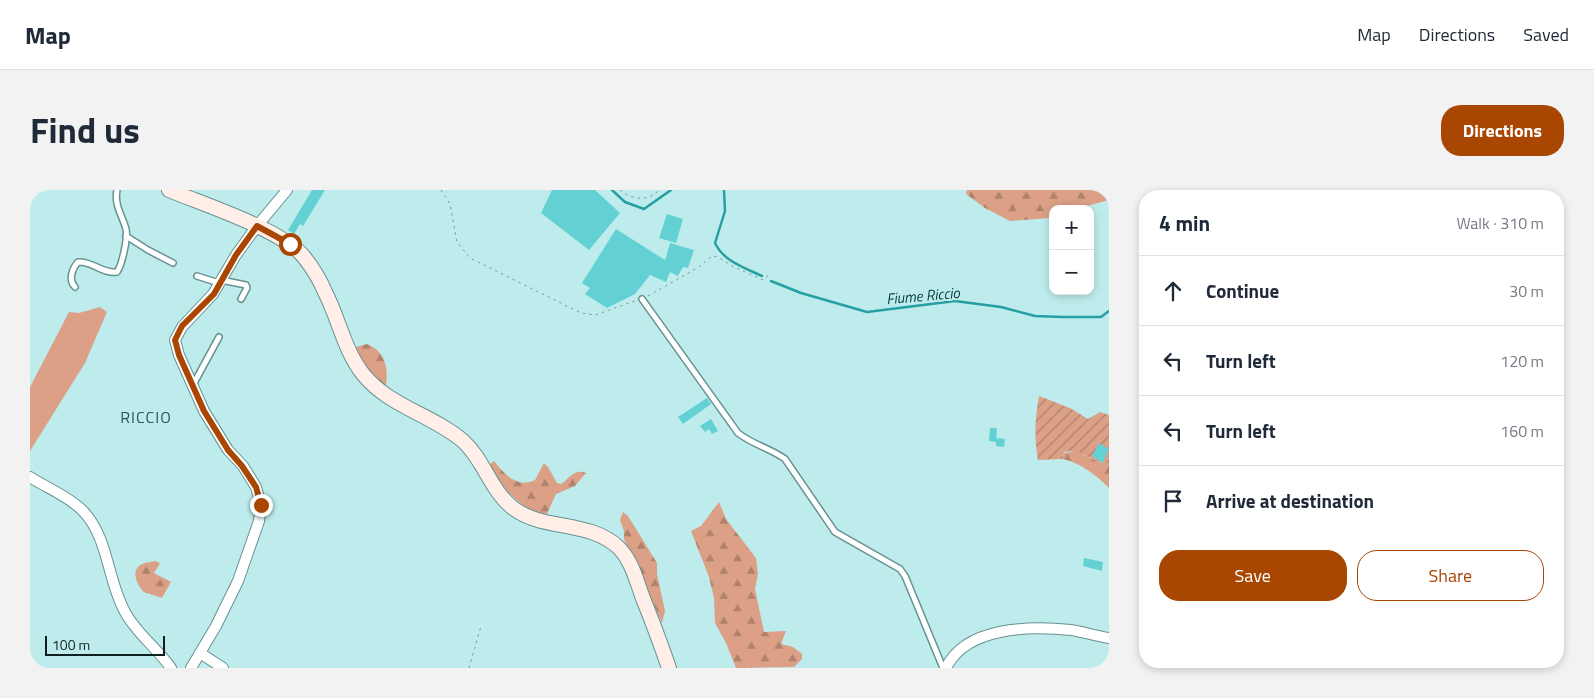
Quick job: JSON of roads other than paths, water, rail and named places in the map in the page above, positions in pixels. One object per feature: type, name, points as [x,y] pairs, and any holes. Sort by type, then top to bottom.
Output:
[{"type":"street","points":[[169,190],[257,226],[290,244],[303,256],[325,292],[349,349],[362,373],[381,392],[440,425],[465,443],[505,500],[525,516],[594,533],[605,537],[618,547],[631,567],[670,668]]},
{"type":"street","points":[[191,668],[216,626],[238,581],[259,521],[261,505],[256,487],[242,466],[228,450],[204,411],[179,355],[175,340],[182,326],[214,294],[220,281],[257,226],[286,190]]},
{"type":"street","points":[[30,477],[80,508],[90,520],[99,535],[114,587],[124,611],[171,668]]},
{"type":"street","points":[[944,668],[962,647],[992,633],[1044,628],[1109,638]]},
{"type":"street","points":[[200,653],[223,668]]},
{"type":"lane","points":[[75,287],[71,279],[74,266],[78,262],[92,264],[106,273],[117,272],[121,267],[127,232],[116,204],[117,190]]},
{"type":"lane","points":[[126,236],[173,263]]},
{"type":"lane","points":[[197,276],[246,285],[248,288],[240,299]]},
{"type":"lane","points":[[642,299],[738,433],[747,441],[776,452],[785,460],[835,532],[900,569],[905,576],[944,668]]},
{"type":"lane","points":[[192,385],[219,337]]},
{"type":"waterway","name":"Fiume Riccio","points":[[612,190],[625,202],[644,209],[671,190]]},
{"type":"waterway","name":"Fiume Riccio","points":[[724,190],[725,211],[715,243],[723,255],[742,267],[762,276]]},
{"type":"waterway","name":"Fiume Riccio","points":[[771,281],[801,293],[867,312],[955,301],[1001,307],[1035,316],[1101,317],[1109,311]]},
{"type":"district","name":"RICCIO","points":[[146,417]]}]
